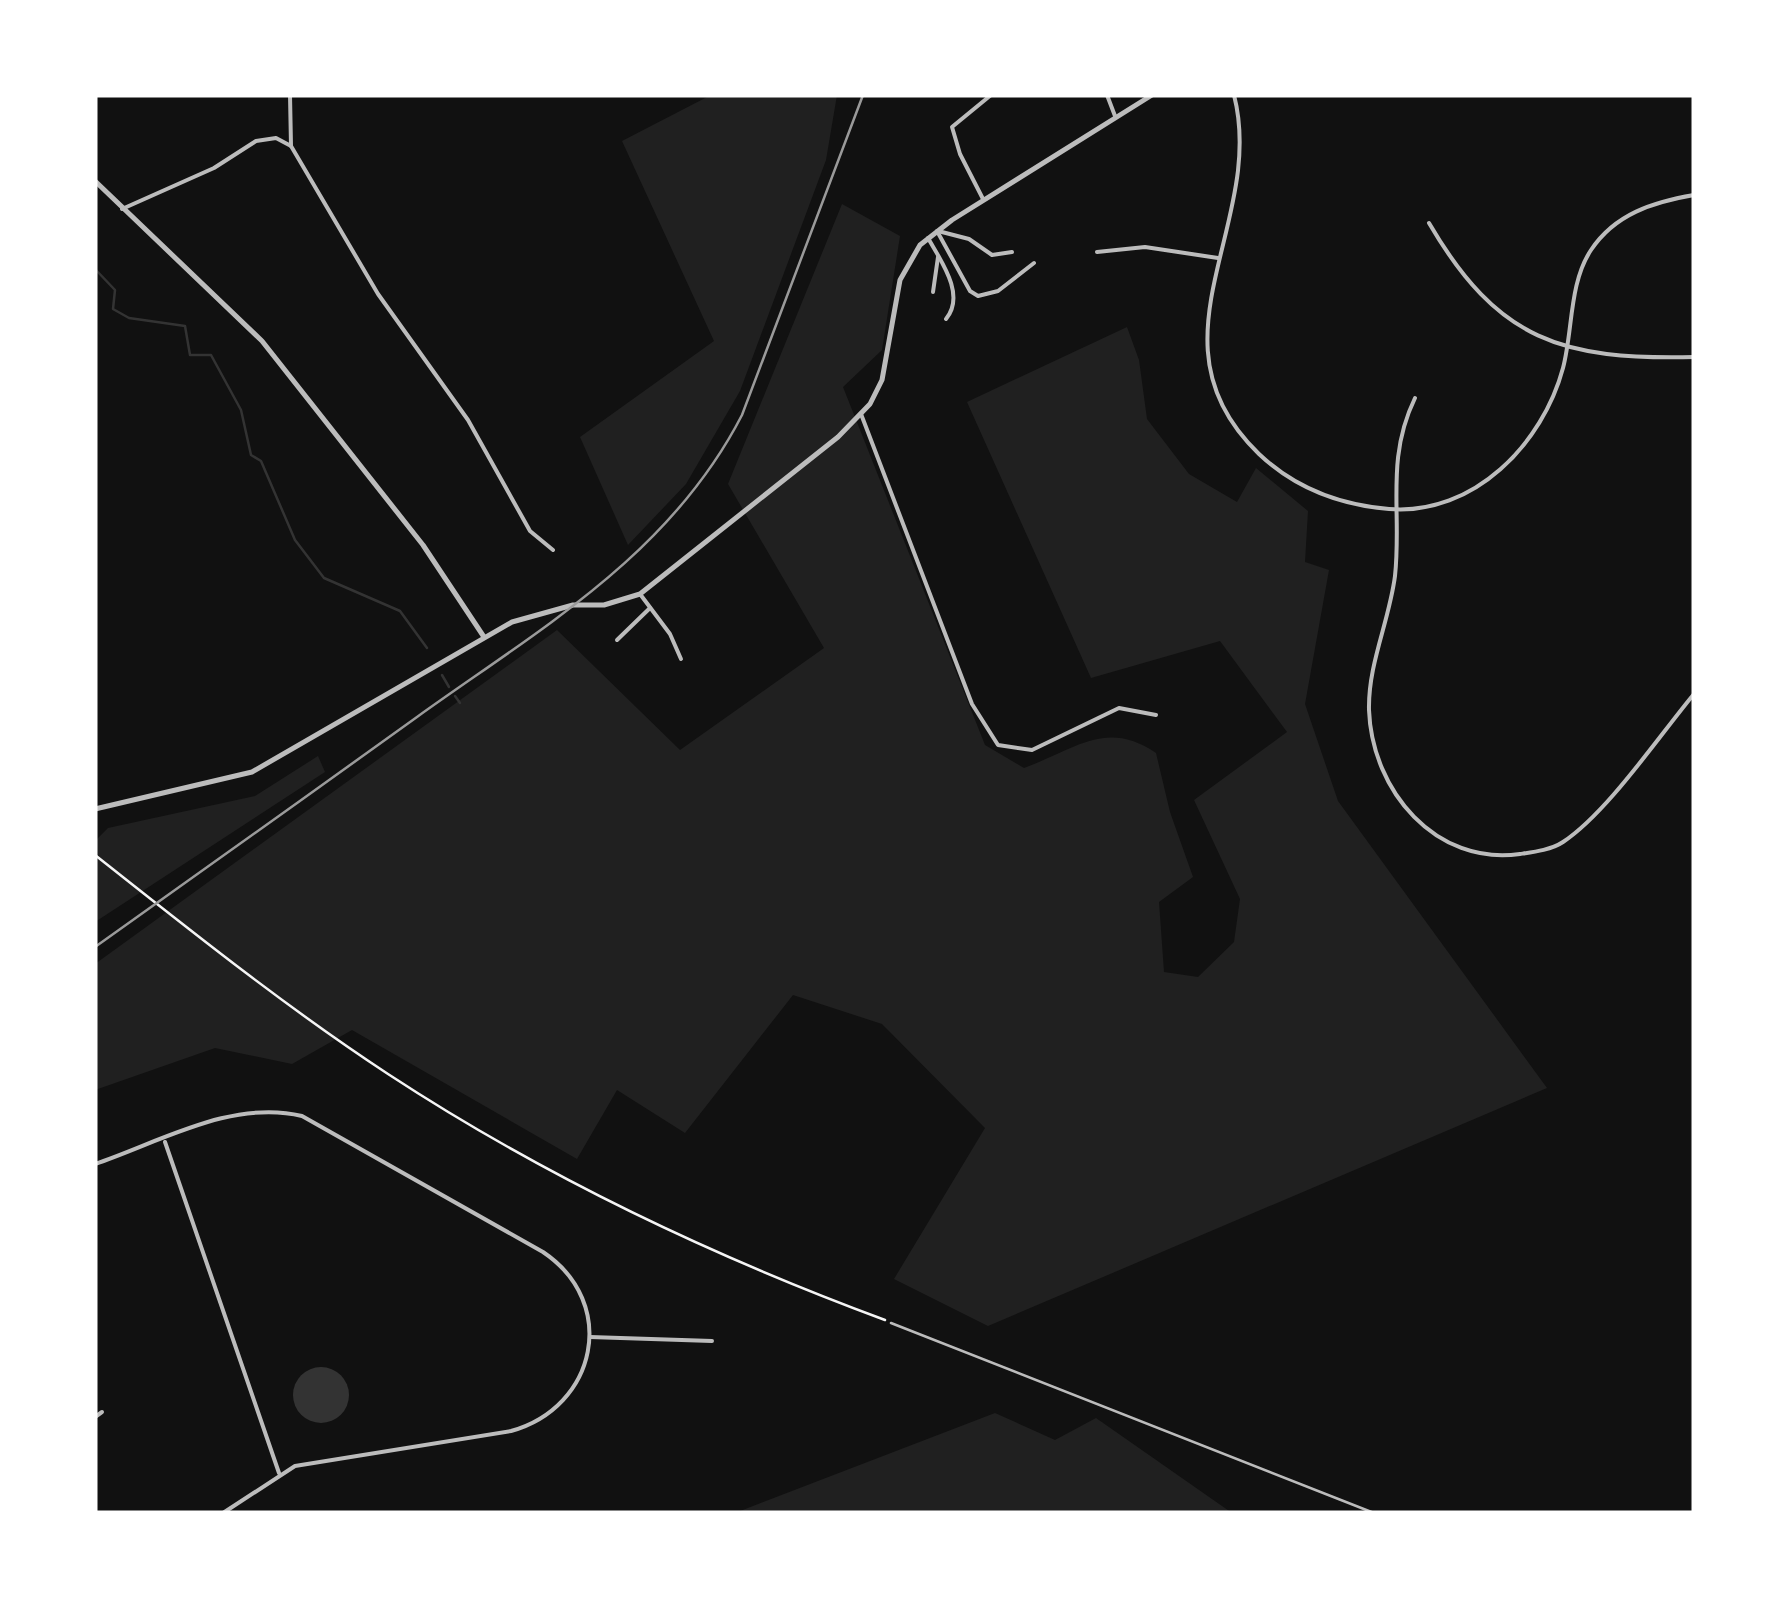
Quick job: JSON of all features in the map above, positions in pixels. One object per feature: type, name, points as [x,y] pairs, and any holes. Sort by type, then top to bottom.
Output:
[{"type":"street","points":[[290,95],[290,146]]},
{"type":"street","points":[[983,200],[960,154],[952,127],[992,95]]},
{"type":"street","points":[[1107,95],[1115,116]]},
{"type":"street","points":[[95,809],[236,778],[268,766],[484,637],[543,612],[573,605],[604,605],[640,594],[861,414],[882,380],[900,280],[928,238],[1152,95]]},
{"type":"street","points":[[1234,95],[1242,166],[1207,308],[1206,342],[1214,382],[1230,418],[1268,462],[1306,488],[1351,504],[1394,510],[1461,494],[1510,462],[1544,420],[1567,348],[1580,276],[1602,236],[1644,206],[1694,195]]},
{"type":"street","points":[[122,209],[214,168],[256,140],[276,138],[290,146],[378,294],[468,420],[530,531],[553,550]]},
{"type":"street","points":[[95,181],[262,341],[423,545],[484,637]]},
{"type":"street","points":[[1429,223],[1451,260],[1491,304],[1525,331],[1567,348],[1648,358],[1694,357]]},
{"type":"street","points":[[937,231],[968,239],[992,255],[1012,252]]},
{"type":"street","points":[[937,231],[970,291],[978,296],[998,291],[1034,263]]},
{"type":"street","points":[[928,238],[956,303],[946,319]]},
{"type":"street","points":[[1097,252],[1145,247],[1218,258]]},
{"type":"street","points":[[933,292],[938,257]]},
{"type":"street","points":[[1415,398],[1398,438],[1394,510],[1397,557],[1391,600],[1372,674],[1372,734],[1388,779],[1428,832],[1450,846],[1505,856],[1560,844],[1586,822],[1694,694]]},
{"type":"street","points":[[861,414],[972,704],[998,745],[1032,750],[1119,708],[1156,715]]},
{"type":"street","points":[[640,594],[670,634],[681,660]]},
{"type":"street","points":[[617,640],[650,608]]},
{"type":"street","points":[[95,1164],[248,1113],[282,1112],[316,1122],[552,1258],[578,1293],[590,1337],[576,1384],[561,1405],[534,1424],[303,1464],[280,1473],[223,1513]]},
{"type":"street","points":[[165,1140],[280,1473]]},
{"type":"street","points":[[590,1337],[712,1341]]},
{"type":"street","points":[[95,1417],[102,1412]]},
{"type":"lane","points":[[891,1323],[1374,1513]]},
{"type":"path","points":[[95,856],[342,1044],[539,1164],[756,1268],[891,1323]]},
{"type":"shaded area","points":[[711,95],[837,95],[826,160],[740,391],[686,484],[628,545],[580,437],[714,341],[622,141]]},
{"type":"shaded area","points":[[842,204],[900,236],[882,350],[843,387],[985,745],[1024,768],[1075,746],[1106,738],[1122,738],[1156,753],[1170,812],[1193,877],[1159,902],[1164,972],[1198,977],[1234,942],[1240,899],[1194,800],[1287,732],[1220,641],[1091,678],[967,402],[1127,327],[1139,360],[1147,419],[1189,474],[1237,502],[1256,468],[1308,511],[1305,562],[1329,570],[1305,704],[1338,801],[1547,1088],[988,1326],[894,1279],[985,1128],[882,1024],[793,995],[685,1133],[617,1090],[577,1159],[352,1030],[292,1064],[215,1048],[95,1090],[95,964],[557,630],[680,750],[824,648],[728,484]]},
{"type":"shaded area","points":[[318,756],[325,772],[95,922],[95,841],[108,828],[255,796]]},
{"type":"shaded area","points":[[321,1367],[341,1375],[349,1395],[341,1415],[321,1423],[301,1415],[293,1395],[301,1375]]},
{"type":"shaded area","points":[[995,1413],[1055,1440],[1096,1418],[1232,1513],[735,1513]]},
{"type":"waterway","points":[[95,269],[115,290],[113,309],[129,318],[185,326],[190,355],[211,355],[241,410],[251,455],[261,461],[295,540],[324,578],[400,611],[427,648]]},
{"type":"waterway","points":[[442,675],[449,687]]},
{"type":"waterway","points":[[455,696],[460,703]]},
{"type":"railway","points":[[95,947],[555,619],[640,549],[678,509],[712,465],[742,415],[863,95]]}]
